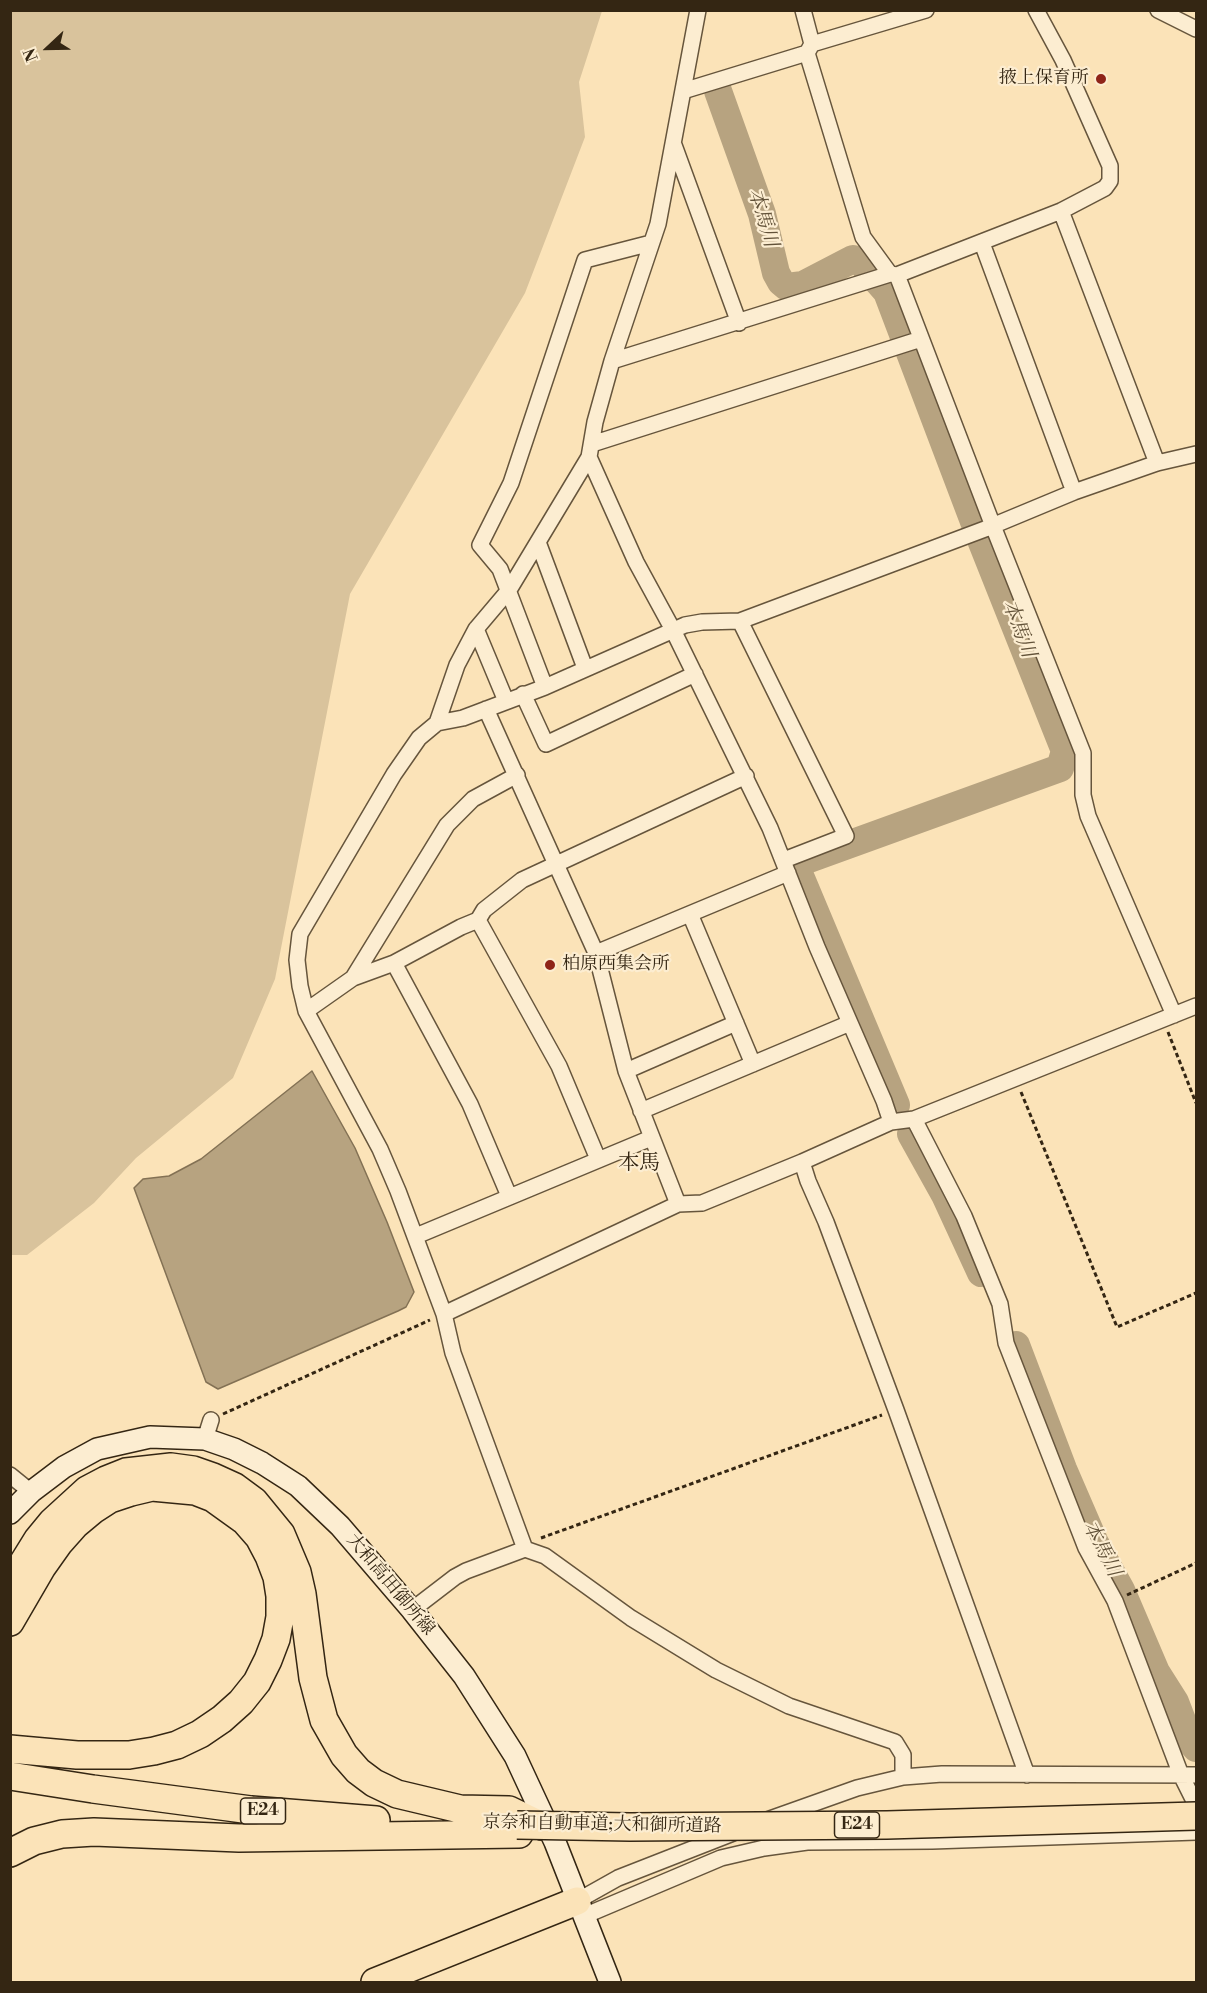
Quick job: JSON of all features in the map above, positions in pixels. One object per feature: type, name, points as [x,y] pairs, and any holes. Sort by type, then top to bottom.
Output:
[{"type":"highway","points":[[10,1584],[38,1539],[52,1522],[87,1490],[106,1480],[126,1472],[171,1467],[193,1470],[235,1487],[254,1501],[281,1533],[289,1551],[302,1594],[317,1700],[328,1729],[344,1755],[358,1771],[374,1783],[397,1794],[522,1824]]},
{"type":"highway","points":[[10,1622],[42,1566],[75,1525],[110,1499],[131,1491],[152,1487],[195,1491],[213,1498],[245,1521],[259,1537],[269,1556],[277,1577],[280,1596],[280,1617],[276,1639],[256,1682],[235,1708],[200,1734],[177,1745],[129,1755],[76,1755],[10,1749]]},
{"type":"highway","name":"京奈和自動車道;大和御所道路","points":[[10,1776],[93,1790],[251,1810],[342,1818],[630,1827],[888,1824],[1197,1816]]},
{"type":"highway","points":[[10,1853],[34,1841],[62,1834],[94,1832],[239,1838],[522,1824]]},
{"type":"highway","points":[[375,1983],[580,1909]]},
{"type":"highway","points":[[421,1983],[580,1909]]},
{"type":"main road","name":"大和高田御所線","points":[[10,1513],[31,1492],[64,1467],[97,1449],[150,1437],[208,1430],[234,1449],[262,1463],[298,1486],[340,1526],[412,1610],[464,1676],[515,1756],[555,1842],[610,1983]]},
{"type":"street","points":[[437,723],[456,665],[476,628],[509,590],[590,451],[595,422],[612,361],[658,224],[698,10]]},
{"type":"street","points":[[803,10],[810,48],[863,237],[890,275],[910,343],[1083,753],[1083,795],[1088,816],[1168,1017]]},
{"type":"street","points":[[683,92],[926,10]]},
{"type":"street","points":[[612,361],[890,275],[982,243],[1061,211],[1105,188],[1110,181],[1110,166],[1063,60],[1036,10]]},
{"type":"street","points":[[1158,10],[1197,28]]},
{"type":"street","points":[[674,143],[739,322]]},
{"type":"street","points":[[1061,211],[1157,463]]},
{"type":"street","points":[[545,687],[500,569],[480,545],[511,483],[585,260],[651,243]]},
{"type":"street","points":[[982,243],[1074,492]]},
{"type":"street","points":[[590,451],[910,343]]},
{"type":"street","points":[[590,451],[636,562],[673,630],[746,776],[884,1101],[902,1120],[969,1227],[1000,1304],[1006,1343],[1086,1548],[1115,1601],[1189,1775],[1197,1805]]},
{"type":"street","points":[[525,1549],[453,1353],[444,1314],[416,1236],[380,1149],[306,1011],[300,986],[297,960],[300,934],[394,774],[419,738],[437,723],[463,718],[545,687],[685,625],[740,621],[989,527],[1074,492],[1157,463],[1197,454]]},
{"type":"street","points":[[538,542],[585,668]]},
{"type":"street","points":[[596,953],[690,914],[846,836],[740,621]]},
{"type":"street","points":[[476,628],[506,700]]},
{"type":"street","points":[[524,694],[546,744],[695,674]]},
{"type":"street","points":[[486,709],[596,953],[626,1071],[678,1204]]},
{"type":"street","points":[[353,978],[447,825],[472,799],[517,775]]},
{"type":"street","points":[[306,1011],[353,978],[394,963],[478,920],[484,909],[522,880],[746,776]]},
{"type":"street","points":[[690,914],[753,1064]]},
{"type":"street","points":[[478,920],[559,1066],[598,1159]]},
{"type":"street","points":[[394,963],[470,1104],[509,1196]]},
{"type":"street","points":[[444,1314],[678,1204],[702,1203],[902,1120],[1197,1006]]},
{"type":"street","points":[[626,1071],[736,1023]]},
{"type":"street","points":[[641,1112],[850,1023]]},
{"type":"street","points":[[416,1236],[651,1138]]},
{"type":"street","points":[[802,1162],[831,1233],[1027,1774]]},
{"type":"street","points":[[10,1474],[31,1492]]},
{"type":"street","points":[[412,1610],[455,1576],[525,1549],[545,1556],[632,1618],[716,1670],[789,1706],[895,1742],[903,1755],[903,1777]]},
{"type":"street","points":[[580,1909],[618,1878],[795,1809],[857,1788],[903,1777],[942,1774],[1189,1775]]},
{"type":"street","points":[[580,1909],[721,1858],[764,1848],[807,1842],[932,1841],[1197,1832]]},
{"type":"path","points":[[1168,1017],[1197,1102]]},
{"type":"path","points":[[1015,1077],[1117,1327],[1197,1293]]},
{"type":"path","points":[[208,1430],[444,1314]]},
{"type":"path","points":[[525,1549],[544,1536],[896,1410]]},
{"type":"path","points":[[1128,1595],[1197,1563]]},
{"type":"shaded area","points":[[11,10],[602,11],[579,82],[585,137],[525,293],[350,594],[275,979],[233,1078],[136,1158],[94,1203],[27,1255],[10,1255]]},
{"type":"shaded area","points":[[312,1071],[355,1148],[414,1292],[406,1307],[398,1311],[218,1389],[206,1382],[134,1188],[143,1179],[169,1176],[201,1159]]},
{"type":"waterway","name":"本馬川","points":[[718,91],[762,214],[776,273],[781,282],[787,287],[803,285],[853,259],[859,260],[887,292],[981,540],[1065,751],[1060,768],[795,864],[896,1105]]},
{"type":"waterway","name":"本馬川","points":[[911,1134],[945,1195],[981,1273]]},
{"type":"waterway","name":"本馬川","points":[[1016,1345],[1063,1469],[1095,1543],[1121,1590],[1156,1672],[1175,1702],[1190,1741],[1196,1748]]},
{"type":"place","name":"掖上保育所","points":[[1101,79]]},
{"type":"place","name":"柏原西集会所","points":[[550,965]]},
{"type":"district","name":"本馬","points":[[639,1164]]}]
